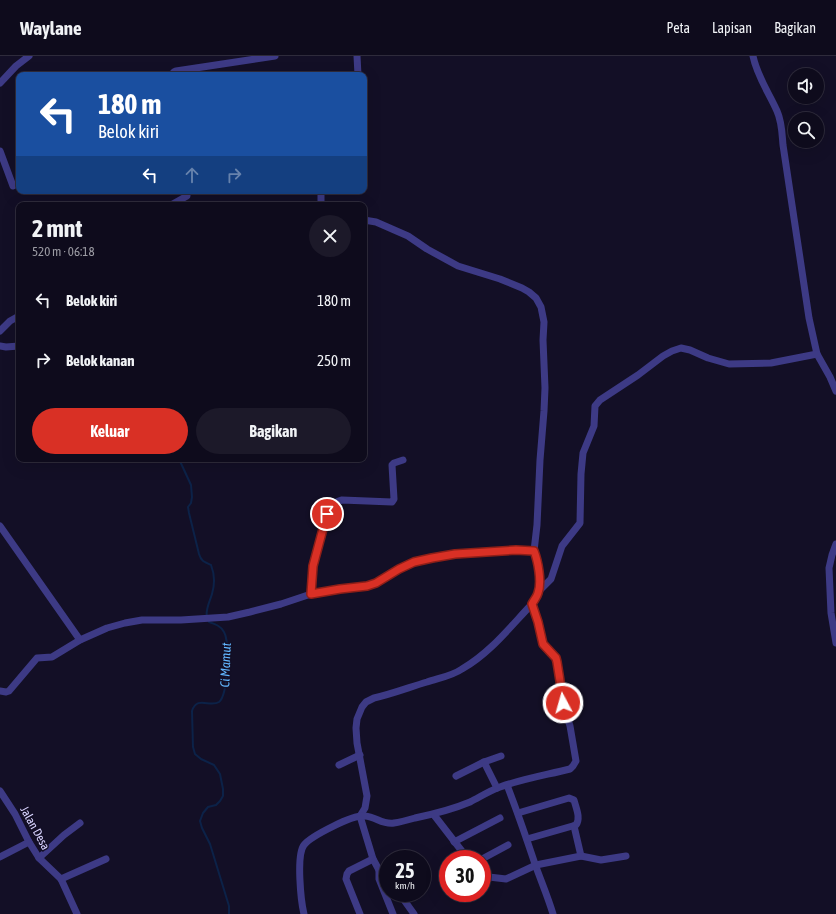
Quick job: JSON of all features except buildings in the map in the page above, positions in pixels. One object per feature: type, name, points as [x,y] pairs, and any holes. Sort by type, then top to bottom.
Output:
[{"type":"street","points":[[0,83],[16,66],[29,56]]},
{"type":"street","points":[[174,72],[275,56]]},
{"type":"street","points":[[356,56],[358,72]]},
{"type":"street","points":[[753,56],[760,78],[779,116],[809,318],[817,354],[836,391]]},
{"type":"street","points":[[0,151],[14,186]]},
{"type":"street","points":[[177,202],[184,198],[186,194]]},
{"type":"street","points":[[367,220],[376,222],[408,236],[458,266],[500,279],[522,288],[536,298],[541,307],[544,322],[544,411],[534,551],[540,584],[538,592],[532,604],[497,642],[460,671],[436,680],[374,698],[366,702],[362,707],[357,719],[357,743],[367,796],[365,808],[360,816],[373,860],[379,870]]},
{"type":"street","points":[[0,331],[10,321],[16,318]]},
{"type":"street","points":[[0,346],[16,346]]},
{"type":"street","points":[[538,592],[551,579],[562,546],[580,523],[583,453],[594,426],[594,406],[600,400],[638,375],[663,356],[681,348],[729,364],[771,363],[817,354]]},
{"type":"street","points":[[311,594],[313,566],[330,508],[336,502],[342,500],[392,502],[394,499],[391,466],[392,464],[403,460]]},
{"type":"street","points":[[0,526],[80,640]]},
{"type":"street","points":[[836,544],[829,568],[831,613],[836,643]]},
{"type":"street","points":[[0,691],[8,691],[37,658],[52,657],[80,640],[107,628],[125,623],[142,620],[228,617],[280,604],[311,594],[371,585],[414,562],[432,558],[455,554],[516,550],[534,551]]},
{"type":"street","points":[[304,914],[301,892],[301,851],[303,846],[316,836],[339,824],[360,816],[372,817],[384,823],[392,824],[434,815],[469,802],[497,788],[570,769],[574,766],[576,761],[570,726],[563,703],[556,658],[543,644],[532,604]]},
{"type":"street","points":[[339,765],[360,755]]},
{"type":"street","points":[[456,776],[484,762],[501,756]]},
{"type":"street","points":[[484,762],[497,788]]},
{"type":"street","points":[[507,785],[548,896],[553,914]]},
{"type":"street","name":"Jalan Desa","points":[[0,791],[15,814],[39,858],[61,879],[77,914]]},
{"type":"street","points":[[518,813],[568,798],[574,800],[578,823],[574,826],[527,839]]},
{"type":"street","points":[[434,815],[461,850]]},
{"type":"street","points":[[454,842],[500,818]]},
{"type":"street","points":[[39,858],[80,823]]},
{"type":"street","points":[[574,826],[581,856]]},
{"type":"street","points":[[0,856],[29,842]]},
{"type":"street","points":[[491,854],[508,845]]},
{"type":"street","points":[[491,877],[506,879],[536,865],[581,856],[601,860],[626,856]]},
{"type":"street","points":[[61,879],[106,859]]},
{"type":"street","points":[[360,914],[346,879],[347,874],[349,871],[373,860]]},
{"type":"street","points":[[388,902],[393,914]]},
{"type":"street","points":[[405,902],[412,914]]},
{"type":"waterway","name":"Ci Mamut","points":[[180,462],[191,485],[192,497],[191,503],[188,507],[199,554],[203,561],[211,565],[213,572],[214,587],[207,608],[207,617]]},
{"type":"waterway","name":"Ci Mamut","points":[[209,621],[221,628],[226,638],[226,679],[222,697],[219,702],[212,704],[200,703],[194,706],[192,711],[193,747],[195,754],[201,759],[214,765],[220,774],[223,796],[216,805],[208,807],[203,813],[200,821],[210,844],[229,906],[229,914]]},
{"type":"route","points":[[327,514],[313,566],[311,594],[367,586],[376,583],[414,562],[432,558],[455,554],[516,550],[534,551],[540,584],[536,599],[532,604],[541,631],[543,644],[556,658],[563,703]]}]
